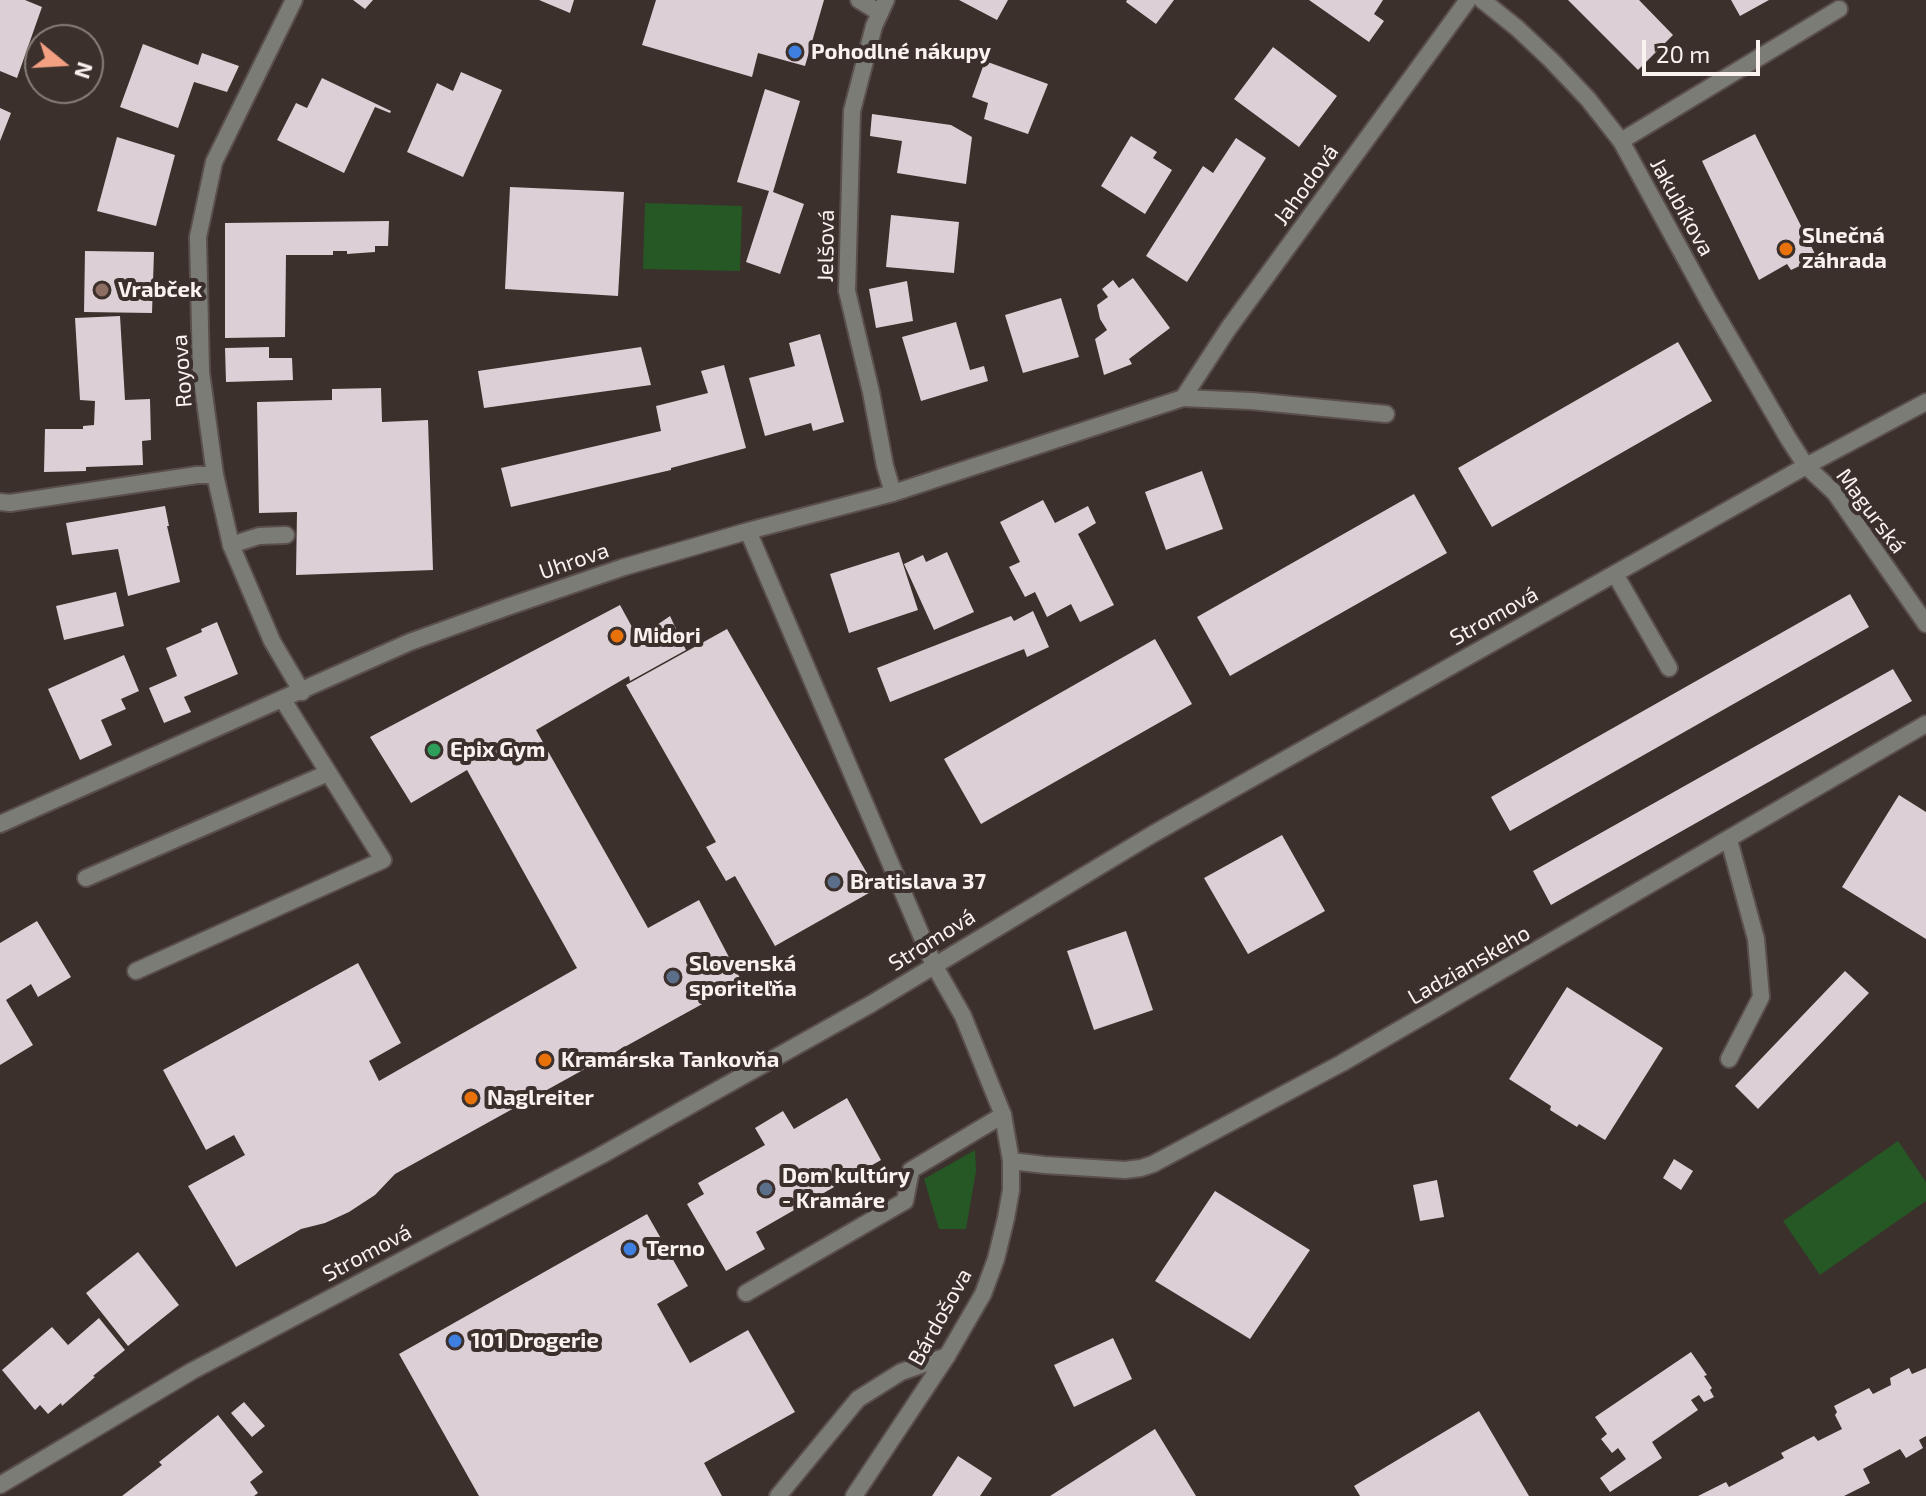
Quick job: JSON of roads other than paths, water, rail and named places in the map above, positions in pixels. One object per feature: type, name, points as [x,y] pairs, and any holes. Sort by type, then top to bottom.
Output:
[{"type":"street","name":"Royova","points":[[294,0],[214,162],[198,237],[201,372],[215,475],[231,545],[272,641],[302,692]]},
{"type":"street","points":[[859,0],[883,7]]},
{"type":"street","name":"Jahodová","points":[[1183,398],[1228,329],[1468,0]]},
{"type":"street","name":"Jakubíkova","points":[[1482,0],[1551,60],[1588,99],[1621,141],[1709,302],[1806,466]]},
{"type":"street","name":"Jelšová","points":[[883,7],[874,26],[852,111],[847,291],[893,493]]},
{"type":"street","points":[[1621,141],[1839,9]]},
{"type":"street","points":[[1183,398],[1386,414]]},
{"type":"street","name":"Uhrova","points":[[0,824],[410,642],[517,603],[624,567],[893,493],[1183,398]]},
{"type":"street","name":"Stromová","points":[[0,1485],[192,1371],[600,1156],[871,1004],[1153,834],[1806,466],[1926,402]]},
{"type":"street","name":"Magurská","points":[[1806,466],[1835,493],[1926,624]]},
{"type":"street","points":[[0,502],[215,475]]},
{"type":"street","points":[[748,531],[934,965]]},
{"type":"street","points":[[231,545],[259,536],[286,535]]},
{"type":"street","points":[[1615,574],[1669,668]]},
{"type":"street","points":[[136,971],[383,860],[283,700]]},
{"type":"street","name":"Ladzianskeho","points":[[1011,1161],[1125,1170],[1149,1166],[1342,1063],[1926,724]]},
{"type":"street","points":[[86,878],[328,773]]},
{"type":"street","points":[[1729,840],[1756,939],[1761,997],[1729,1059]]},
{"type":"street","name":"Bárdošova","points":[[854,1496],[947,1356],[983,1294],[996,1259],[1011,1190],[1011,1161],[1003,1115],[963,1016],[934,965]]},
{"type":"street","points":[[746,1293],[905,1201],[911,1170],[1003,1115]]},
{"type":"street","points":[[778,1496],[858,1399],[901,1372],[947,1356]]},
{"type":"place","name":"Pohodlné nákupy","points":[[795,52]]},
{"type":"place","name":"Slnečná záhrada","points":[[1786,249]]},
{"type":"place","name":"Vrabček","points":[[102,290]]},
{"type":"place","name":"Midori","points":[[617,636]]},
{"type":"place","name":"Epix Gym","points":[[434,750]]},
{"type":"place","name":"Bratislava 37","points":[[834,882]]},
{"type":"place","name":"Slovenská sporiteľňa","points":[[673,977]]},
{"type":"place","name":"Kramárska Tankovňa","points":[[545,1060]]},
{"type":"place","name":"Naglreiter","points":[[471,1098]]},
{"type":"place","name":"Dom kultúry - Kramáre","points":[[766,1189]]},
{"type":"place","name":"Terno","points":[[630,1249]]},
{"type":"place","name":"101 Drogerie","points":[[455,1341]]}]
